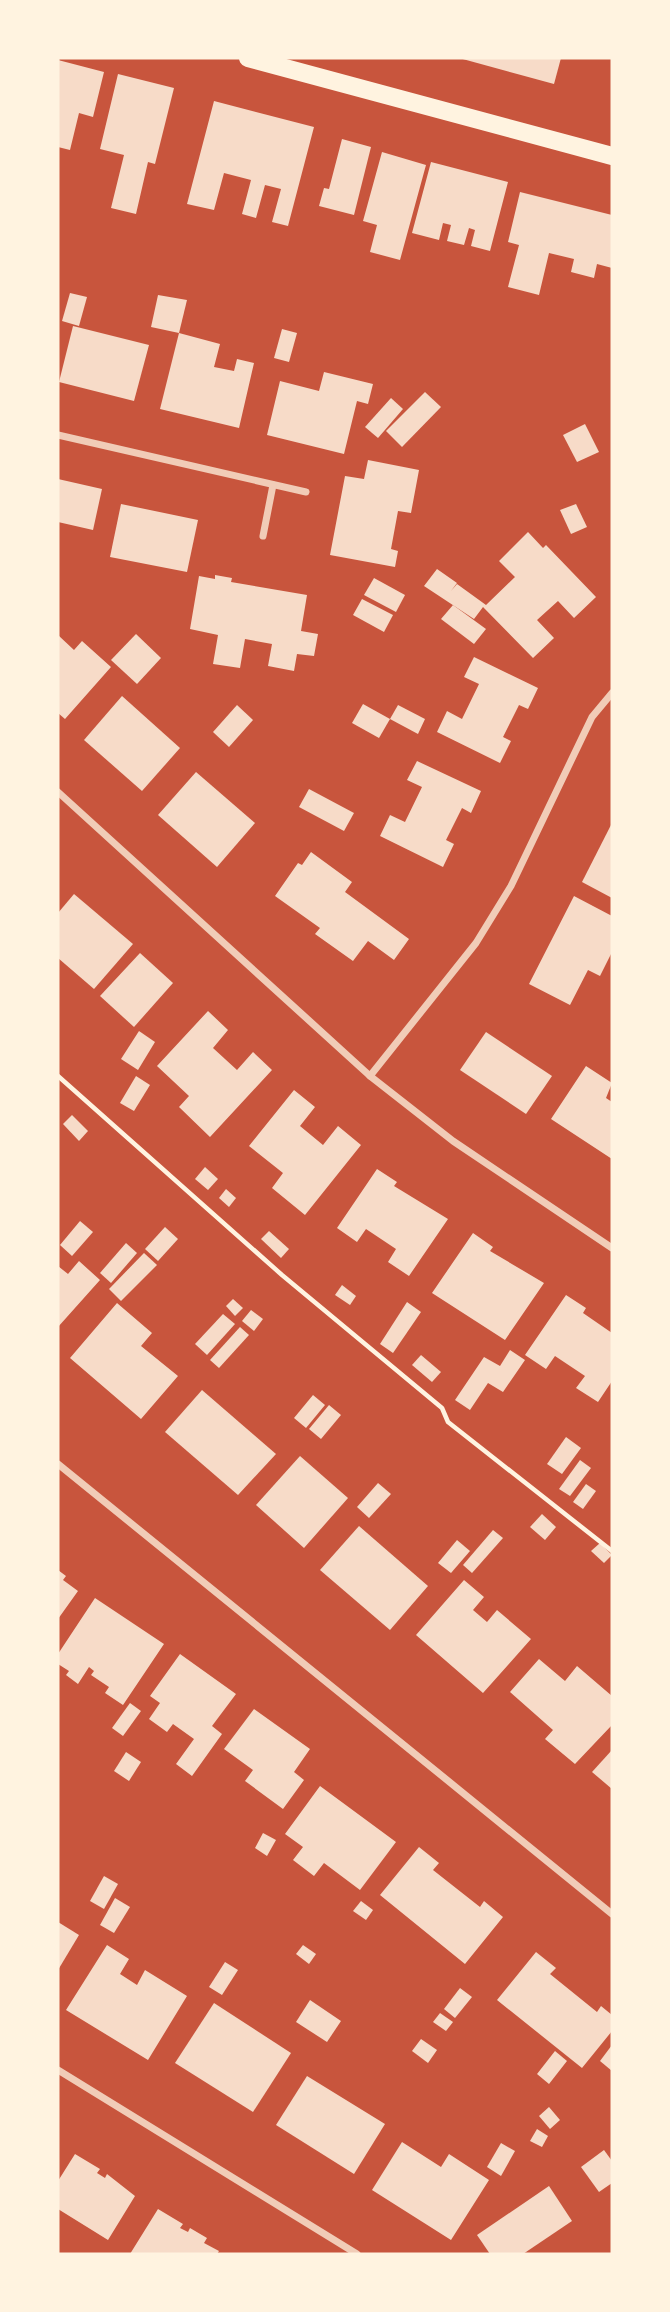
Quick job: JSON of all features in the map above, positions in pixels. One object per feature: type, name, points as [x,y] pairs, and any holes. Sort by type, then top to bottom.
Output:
[{"type":"main road","points":[[248,58],[612,156]]},
{"type":"street","points":[[58,435],[306,492]]},
{"type":"street","points":[[263,536],[273,485]]},
{"type":"street","points":[[370,1076],[475,943],[497,909],[511,886],[592,717],[612,693]]},
{"type":"street","points":[[58,792],[370,1076],[453,1141],[612,1248]]},
{"type":"street","points":[[58,1464],[612,1914]]},
{"type":"street","points":[[58,2070],[357,2254]]},
{"type":"path","points":[[58,1076],[282,1275],[442,1408],[448,1422],[612,1551]]},
{"type":"building","points":[[459,58],[561,58],[554,84]]},
{"type":"building","points":[[58,60],[104,72],[93,117],[79,113],[70,150],[58,147]]},
{"type":"building","points":[[118,74],[174,88],[155,164],[148,162],[136,214],[111,208],[124,155],[100,149]]},
{"type":"building","points":[[214,101],[314,127],[288,226],[272,222],[281,189],[265,185],[256,218],[242,214],[251,180],[224,173],[214,210],[187,204]]},
{"type":"building","points":[[342,139],[371,147],[354,215],[319,206],[324,188],[329,189]]},
{"type":"building","points":[[382,152],[426,165],[400,260],[370,252],[377,225],[363,221]]},
{"type":"building","points":[[431,162],[508,182],[490,251],[471,246],[475,230],[469,228],[464,245],[447,241],[451,225],[443,223],[439,240],[412,233]]},
{"type":"building","points":[[520,192],[612,215],[612,268],[597,264],[594,278],[571,272],[574,259],[549,253],[539,295],[508,287],[519,245],[508,242]]},
{"type":"building","points":[[70,293],[87,297],[79,326],[62,321]]},
{"type":"building","points":[[158,295],[187,300],[179,333],[151,327]]},
{"type":"building","points":[[73,326],[149,345],[134,401],[59,382]]},
{"type":"building","points":[[282,329],[297,333],[289,362],[274,358]]},
{"type":"building","points":[[179,333],[220,344],[214,367],[234,371],[237,359],[254,363],[239,428],[160,409]]},
{"type":"building","points":[[324,372],[373,384],[368,404],[357,401],[344,454],[267,435],[280,381],[319,391]]},
{"type":"building","points":[[425,392],[441,407],[402,447],[386,431]]},
{"type":"building","points":[[391,398],[403,409],[378,438],[365,427]]},
{"type":"building","points":[[585,424],[599,452],[577,462],[563,435]]},
{"type":"building","points":[[368,460],[419,470],[411,513],[398,511],[391,549],[398,551],[395,567],[330,555],[345,476],[364,479]]},
{"type":"building","points":[[58,479],[102,489],[93,530],[58,522]]},
{"type":"building","points":[[121,504],[198,520],[187,572],[110,557]]},
{"type":"building","points":[[576,504],[587,527],[571,534],[560,510]]},
{"type":"building","points":[[528,532],[543,548],[546,545],[596,597],[574,618],[558,601],[537,620],[554,638],[533,658],[483,607],[474,619],[424,586],[437,569],[457,583],[451,591],[457,584],[486,605],[515,577],[499,561]]},
{"type":"building","points":[[215,575],[232,578],[231,582],[307,595],[301,631],[318,634],[314,656],[297,654],[294,671],[268,666],[272,644],[245,639],[240,668],[213,664],[218,635],[190,629],[199,576],[215,579]]},
{"type":"building","points":[[374,578],[405,595],[396,612],[364,595]]},
{"type":"building","points":[[362,599],[393,615],[384,632],[353,615]]},
{"type":"building","points":[[453,605],[486,629],[474,644],[441,619]]},
{"type":"building","points":[[136,634],[161,658],[137,684],[111,660]]},
{"type":"building","points":[[58,635],[74,650],[82,641],[111,667],[65,719],[58,713]]},
{"type":"building","points":[[474,657],[538,688],[528,709],[519,705],[503,737],[511,741],[500,763],[437,732],[447,711],[462,719],[479,684],[464,677]]},
{"type":"building","points":[[122,696],[180,748],[142,791],[84,740]]},
{"type":"building","points":[[363,704],[390,719],[379,738],[352,723]]},
{"type":"building","points":[[237,705],[253,720],[229,747],[213,732]]},
{"type":"building","points":[[398,705],[425,719],[418,734],[390,719]]},
{"type":"building","points":[[417,761],[481,791],[471,813],[462,808],[446,840],[454,844],[443,867],[380,836],[390,815],[405,822],[422,787],[407,780]]},
{"type":"building","points":[[196,772],[255,823],[217,867],[158,815]]},
{"type":"building","points":[[309,789],[354,813],[344,831],[299,807]]},
{"type":"building","points":[[612,823],[612,898],[582,882]]},
{"type":"building","points":[[311,852],[352,882],[345,892],[409,939],[394,960],[368,941],[353,961],[315,934],[320,928],[275,896],[298,863],[302,865]]},
{"type":"building","points":[[74,894],[133,944],[94,989],[58,958],[58,913]]},
{"type":"building","points":[[574,896],[612,916],[612,952],[600,976],[588,970],[570,1005],[529,984]]},
{"type":"building","points":[[140,953],[173,983],[134,1027],[100,996]]},
{"type":"building","points":[[208,1011],[228,1030],[213,1048],[237,1070],[253,1052],[272,1070],[210,1137],[179,1107],[189,1096],[157,1066]]},
{"type":"building","points":[[139,1031],[155,1042],[138,1070],[121,1059]]},
{"type":"building","points":[[486,1032],[552,1076],[526,1114],[460,1070]]},
{"type":"building","points":[[586,1066],[612,1083],[606,1098],[612,1102],[612,1159],[551,1119]]},
{"type":"building","points":[[136,1076],[150,1085],[134,1111],[120,1103]]},
{"type":"building","points":[[294,1090],[315,1107],[300,1126],[323,1145],[338,1126],[361,1145],[305,1215],[272,1188],[283,1173],[249,1146]]},
{"type":"building","points":[[72,1115],[88,1131],[79,1141],[63,1124]]},
{"type":"building","points":[[205,1167],[218,1179],[208,1190],[195,1179]]},
{"type":"building","points":[[377,1169],[397,1182],[394,1186],[448,1219],[409,1276],[388,1262],[396,1249],[366,1229],[357,1242],[337,1228]]},
{"type":"building","points":[[226,1189],[236,1198],[229,1207],[219,1198]]},
{"type":"building","points":[[80,1221],[93,1232],[72,1256],[60,1245]]},
{"type":"building","points":[[165,1227],[178,1239],[158,1261],[145,1249]]},
{"type":"building","points":[[269,1231],[289,1249],[281,1258],[261,1239]]},
{"type":"building","points":[[473,1233],[493,1247],[490,1251],[544,1283],[505,1340],[432,1293]]},
{"type":"building","points":[[126,1243],[137,1253],[111,1283],[100,1273]]},
{"type":"building","points":[[144,1253],[157,1265],[121,1301],[109,1289]]},
{"type":"building","points":[[79,1261],[100,1280],[58,1327],[58,1266],[68,1274]]},
{"type":"building","points":[[342,1285],[356,1296],[350,1305],[335,1295]]},
{"type":"building","points":[[566,1295],[586,1308],[583,1313],[612,1333],[612,1381],[598,1402],[576,1388],[585,1376],[555,1356],[546,1369],[525,1355]]},
{"type":"building","points":[[233,1299],[243,1308],[235,1316],[226,1306]]},
{"type":"building","points":[[407,1302],[421,1312],[393,1353],[380,1344]]},
{"type":"building","points":[[117,1303],[152,1333],[141,1346],[178,1376],[141,1419],[70,1358]]},
{"type":"building","points":[[251,1310],[263,1319],[254,1331],[242,1321]]},
{"type":"building","points":[[223,1314],[235,1324],[207,1355],[195,1344]]},
{"type":"building","points":[[240,1327],[249,1335],[219,1368],[210,1360]]},
{"type":"building","points":[[510,1350],[525,1360],[503,1392],[488,1383],[470,1410],[455,1400],[484,1357],[500,1366]]},
{"type":"building","points":[[421,1355],[441,1372],[432,1382],[412,1365]]},
{"type":"building","points":[[202,1390],[276,1454],[238,1495],[165,1432]]},
{"type":"building","points":[[313,1395],[325,1405],[306,1428],[294,1418]]},
{"type":"building","points":[[329,1405],[341,1415],[321,1439],[309,1429]]},
{"type":"building","points":[[566,1437],[581,1448],[562,1474],[547,1464]]},
{"type":"building","points":[[300,1456],[348,1498],[304,1548],[256,1505]]},
{"type":"building","points":[[580,1460],[591,1468],[570,1496],[559,1489]]},
{"type":"building","points":[[378,1483],[391,1494],[369,1518],[357,1507]]},
{"type":"building","points":[[586,1484],[596,1491],[583,1509],[573,1502]]},
{"type":"building","points":[[542,1514],[556,1527],[545,1540],[530,1527]]},
{"type":"building","points":[[359,1526],[428,1586],[390,1630],[320,1570]]},
{"type":"building","points":[[493,1530],[503,1538],[472,1573],[463,1565]]},
{"type":"building","points":[[457,1540],[470,1551],[451,1573],[438,1563]]},
{"type":"building","points":[[600,1543],[612,1555],[604,1563],[591,1551]]},
{"type":"building","points":[[58,1570],[66,1576],[63,1580],[78,1591],[58,1619]]},
{"type":"building","points":[[464,1580],[484,1597],[473,1610],[487,1622],[497,1610],[531,1639],[483,1693],[416,1635]]},
{"type":"building","points":[[95,1598],[164,1644],[123,1705],[105,1693],[109,1687],[91,1675],[94,1671],[89,1667],[78,1684],[66,1675],[69,1671],[58,1664],[58,1654]]},
{"type":"building","points":[[180,1654],[236,1694],[212,1726],[222,1734],[192,1776],[176,1764],[194,1739],[173,1724],[167,1732],[149,1719],[160,1703],[150,1696]]},
{"type":"building","points":[[539,1659],[565,1681],[577,1666],[612,1696],[612,1725],[575,1764],[545,1739],[553,1730],[510,1692]]},
{"type":"building","points":[[130,1703],[141,1711],[123,1736],[112,1728]]},
{"type":"building","points":[[254,1709],[310,1749],[294,1772],[304,1780],[283,1809],[245,1781],[253,1770],[224,1749]]},
{"type":"building","points":[[612,1750],[612,1789],[592,1772]]},
{"type":"building","points":[[126,1752],[141,1762],[129,1781],[114,1771]]},
{"type":"building","points":[[320,1786],[396,1842],[360,1890],[324,1863],[314,1876],[293,1860],[303,1847],[285,1834]]},
{"type":"building","points":[[263,1833],[276,1840],[267,1856],[255,1848]]},
{"type":"building","points":[[419,1847],[439,1863],[433,1870],[480,1907],[484,1901],[503,1917],[465,1964],[380,1895]]},
{"type":"building","points":[[104,1876],[118,1884],[104,1909],[90,1901]]},
{"type":"building","points":[[115,1898],[130,1907],[114,1933],[100,1925]]},
{"type":"building","points":[[361,1901],[373,1910],[366,1920],[353,1911]]},
{"type":"building","points":[[58,1922],[79,1935],[58,1970]]},
{"type":"building","points":[[107,1945],[129,1959],[120,1974],[137,1985],[145,1970],[187,1996],[148,2060],[66,2010]]},
{"type":"building","points":[[303,1945],[316,1954],[309,1964],[296,1954]]},
{"type":"building","points":[[536,1952],[556,1968],[550,1974],[597,2012],[601,2006],[612,2015],[612,2031],[582,2068],[497,2000]]},
{"type":"building","points":[[225,1962],[238,1970],[222,1995],[209,1987]]},
{"type":"building","points":[[460,1988],[472,1997],[455,2018],[444,2009]]},
{"type":"building","points":[[310,2000],[341,2021],[327,2042],[296,2022]]},
{"type":"building","points":[[214,2003],[291,2053],[253,2112],[175,2063]]},
{"type":"building","points":[[440,2013],[453,2022],[446,2031],[433,2022]]},
{"type":"building","points":[[421,2039],[437,2050],[428,2063],[412,2051]]},
{"type":"building","points":[[612,2045],[612,2071],[600,2061]]},
{"type":"building","points":[[555,2051],[567,2061],[549,2084],[537,2074]]},
{"type":"building","points":[[307,2076],[385,2124],[354,2174],[276,2125]]},
{"type":"building","points":[[549,2107],[560,2120],[550,2129],[539,2116]]},
{"type":"building","points":[[537,2129],[548,2136],[542,2147],[530,2141]]},
{"type":"building","points":[[402,2142],[441,2167],[449,2154],[489,2180],[451,2240],[372,2190]]},
{"type":"building","points":[[501,2143],[515,2151],[501,2176],[487,2167]]},
{"type":"building","points":[[604,2150],[612,2161],[612,2183],[599,2192],[581,2167]]},
{"type":"building","points":[[75,2154],[100,2169],[97,2173],[105,2178],[107,2174],[135,2196],[108,2240],[58,2209],[58,2181]]},
{"type":"building","points":[[549,2186],[572,2221],[523,2254],[490,2254],[477,2235]]},
{"type":"building","points":[[158,2209],[183,2224],[180,2228],[188,2232],[190,2228],[207,2238],[204,2243],[219,2251],[217,2254],[130,2254]]}]
